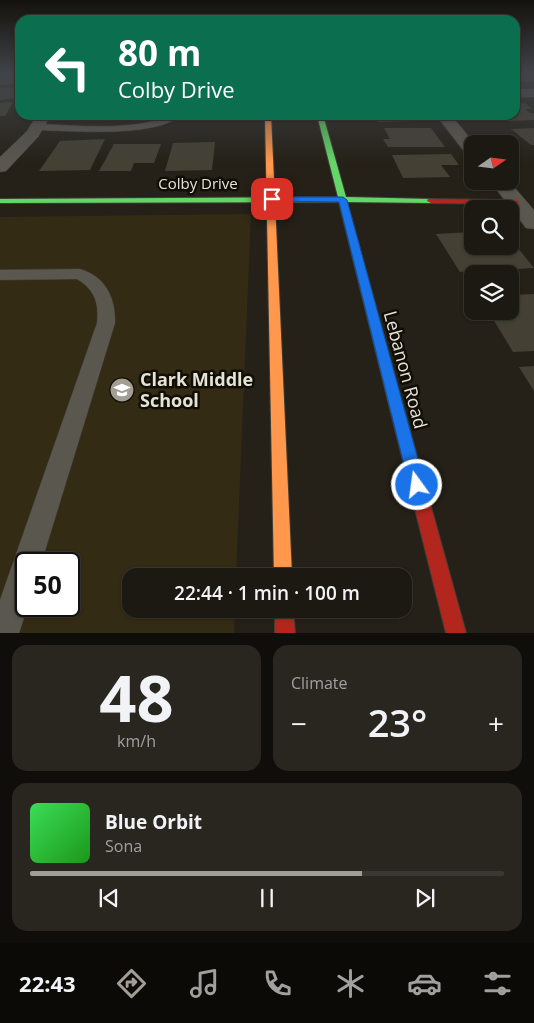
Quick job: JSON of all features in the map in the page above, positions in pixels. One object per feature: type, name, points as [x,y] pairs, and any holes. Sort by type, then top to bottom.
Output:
[{"type":"main road","points":[[268,120],[283,568]]},
{"type":"main road","name":"Lebanon Road","points":[[321,120],[456,633]]},
{"type":"main road","name":"Colby Drive","points":[[0,201],[272,199],[464,201]]},
{"type":"main road","points":[[284,618],[285,633]]},
{"type":"street","points":[[447,120],[464,140]]},
{"type":"street","points":[[0,167],[41,121]]},
{"type":"street","points":[[506,190],[514,200]]},
{"type":"street","points":[[519,206],[534,223]]},
{"type":"lane","points":[[41,121],[135,126],[167,120]]},
{"type":"lane","points":[[0,275],[80,274],[91,279],[101,289],[108,310],[106,322],[31,552]]},
{"type":"lane","points":[[4,633],[15,600]]},
{"type":"shaded area","name":"Clark Middle School","points":[[251,214],[236,568],[122,568],[122,618],[235,618],[234,633],[0,633],[0,217]]},
{"type":"building","points":[[0,104],[12,104],[5,116],[0,116]]},
{"type":"building","points":[[520,104],[526,104],[533,109],[525,109],[530,113],[534,113],[534,120],[505,121],[504,120],[520,120]]},
{"type":"building","points":[[377,120],[415,121],[378,122]]},
{"type":"building","points":[[384,128],[431,128],[445,147],[388,147],[383,139],[390,139]]},
{"type":"building","points":[[534,128],[534,145],[531,145],[511,129]]},
{"type":"building","points":[[105,139],[90,170],[39,171],[60,141]]},
{"type":"building","points":[[215,142],[212,170],[165,171],[173,143]]},
{"type":"building","points":[[114,144],[161,144],[154,163],[134,163],[131,171],[99,171]]},
{"type":"building","points":[[451,154],[459,165],[441,165],[450,177],[403,178],[392,155]]},
{"type":"building","points":[[464,232],[464,255],[519,255],[519,249],[534,268],[519,269],[519,265],[464,265],[464,272],[460,272],[436,234]]},
{"type":"building","points":[[534,294],[534,351],[513,352],[493,320],[519,320],[519,295]]},
{"type":"building","points":[[534,366],[534,391],[519,367]]},
{"type":"traffic: fast","points":[[321,120],[398,413]]},
{"type":"traffic: fast","points":[[0,201],[272,199],[431,201]]},
{"type":"traffic: slow","points":[[268,120],[283,568]]},
{"type":"traffic: jam","points":[[431,201],[464,201]]},
{"type":"traffic: jam","points":[[398,413],[456,633]]},
{"type":"traffic: jam","points":[[284,618],[285,633]]},
{"type":"place","name":"Clark Middle School","points":[[122,390]]},
{"type":"route","points":[[272,199],[343,200],[417,485]]}]
